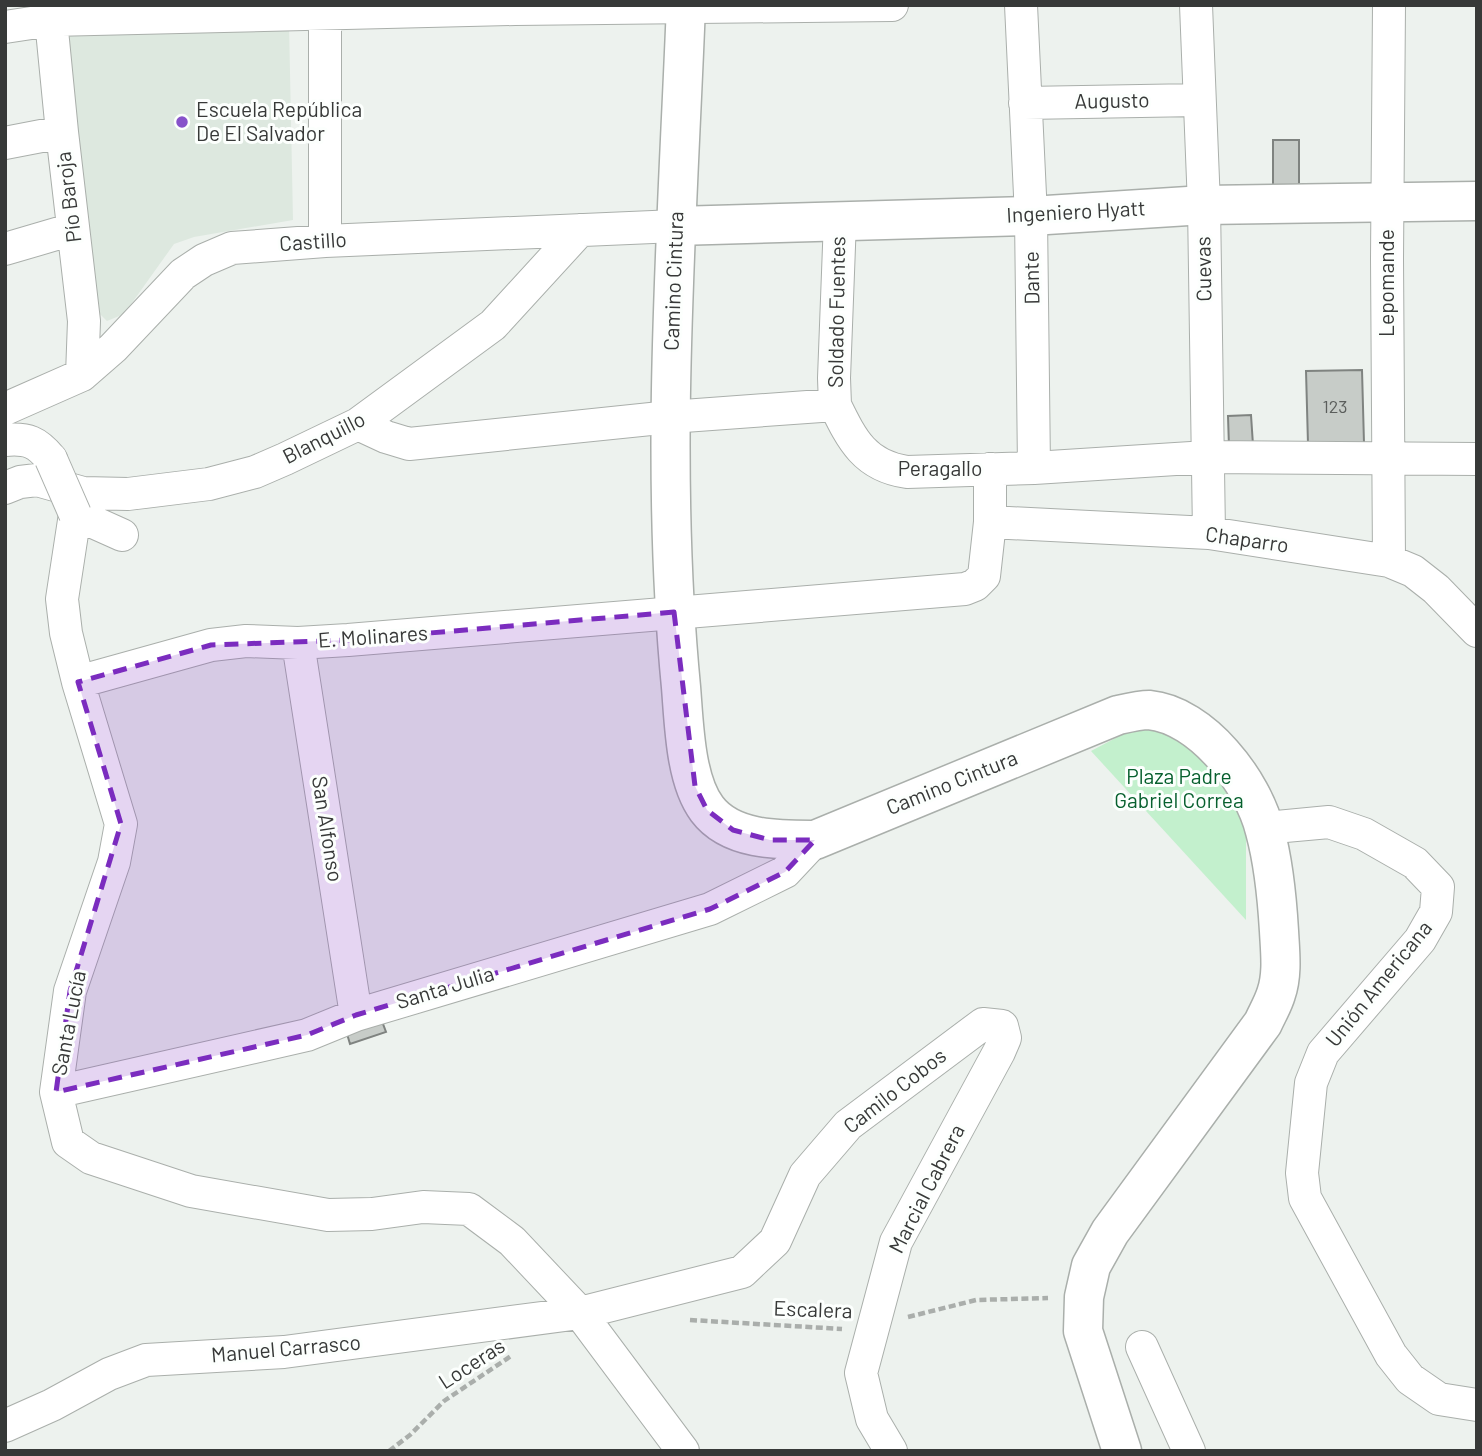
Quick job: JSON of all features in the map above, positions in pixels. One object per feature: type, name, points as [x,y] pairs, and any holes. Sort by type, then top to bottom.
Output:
[{"type":"main road","name":"Camino Cintura","points":[[686,6],[670,417],[674,612],[687,744],[695,786],[708,810],[733,830],[770,840],[815,840],[1118,715],[1149,710],[1180,720],[1208,737],[1230,763],[1254,802],[1265,828],[1277,891],[1280,966],[1277,993],[1263,1023],[1110,1232],[1091,1266],[1084,1297],[1083,1331],[1122,1451]]},
{"type":"main road","name":"Ingeniero Hyatt","points":[[676,226],[1031,216],[1204,205],[1477,201]]},
{"type":"street","points":[[5,27],[51,20],[325,9],[892,5]]},
{"type":"street","name":"Dante","points":[[1021,5],[1031,216],[1034,468]]},
{"type":"street","name":"Cuevas","points":[[1196,5],[1204,205],[1209,533]]},
{"type":"street","name":"Lepomande","points":[[1389,5],[1389,561]]},
{"type":"street","points":[[325,9],[325,241]]},
{"type":"street","name":"Pío Baroja","points":[[51,20],[84,321],[82,375]]},
{"type":"street","name":"Augusto","points":[[1025,103],[1198,100]]},
{"type":"street","points":[[5,143],[62,132]]},
{"type":"street","name":"Soldado Fuentes","points":[[835,405],[840,220]]},
{"type":"street","name":"Castillo","points":[[5,410],[82,375],[113,348],[183,274],[204,260],[232,248],[325,241],[676,226]]},
{"type":"street","points":[[5,249],[73,229]]},
{"type":"street","name":"Blanquillo","points":[[5,488],[20,482],[37,480],[83,493],[128,494],[209,484],[255,472],[358,424],[493,325],[580,230]]},
{"type":"street","points":[[358,424],[409,444],[670,417],[835,405]]},
{"type":"street","name":"Peragallo","points":[[835,405],[849,434],[863,452],[890,469],[907,472],[1034,468],[1207,457],[1477,459]]},
{"type":"street","points":[[5,440],[18,439],[45,452],[75,514],[122,535]]},
{"type":"street","points":[[674,612],[965,589],[975,585],[984,576],[990,522],[990,469]]},
{"type":"street","name":"Santa Lucía","points":[[75,514],[62,599],[66,633],[121,824],[114,862],[70,991],[56,1092],[68,1142],[91,1158],[191,1191],[328,1215],[372,1214],[423,1208],[469,1209],[512,1241],[580,1314],[683,1451]]},
{"type":"street","name":"Chaparro","points":[[990,522],[1209,533],[1389,561],[1413,571],[1436,589],[1477,631]]},
{"type":"street","name":"E. Molinares","points":[[78,682],[211,645],[246,641],[298,643],[674,612]]},
{"type":"street","name":"San Alfonso","points":[[298,643],[356,1015]]},
{"type":"street","name":"Unión Americana","points":[[1265,828],[1329,822],[1364,834],[1415,863],[1438,887],[1436,912],[1420,940],[1323,1053],[1311,1083],[1302,1172],[1305,1198],[1391,1355],[1410,1378],[1439,1399],[1477,1405]]},
{"type":"street","name":"Santa Julia","points":[[56,1092],[307,1035],[356,1015],[710,909],[785,872],[815,840]]},
{"type":"street","name":"Camilo Cobos","points":[[580,1314],[742,1272],[775,1241],[805,1175],[848,1125],[983,1024],[1002,1026],[1004,1038],[999,1052]]},
{"type":"street","name":"Marcial Cabrera","points":[[891,1451],[872,1419],[861,1373],[896,1242],[999,1052]]},
{"type":"street","name":"Manuel Carrasco","points":[[5,1426],[52,1405],[109,1374],[146,1360],[284,1352],[580,1314]]},
{"type":"street","points":[[1142,1347],[1189,1451]]},
{"type":"path","name":"Escalera","points":[[689,1320],[852,1330],[976,1300],[1084,1297]]},
{"type":"path","name":"Loceras","points":[[389,1451],[410,1435],[444,1401],[519,1352]]},
{"type":"highlighted area","points":[[674,612],[695,786],[707,810],[733,830],[770,840],[815,840],[785,872],[710,909],[356,1015],[307,1035],[56,1092],[70,991],[121,824],[78,682],[211,645],[348,640]]},
{"type":"shaded area","name":"Escuela República De El Salvador","points":[[61,21],[289,23],[293,220],[194,237],[174,244],[124,314],[107,321],[95,309]]},
{"type":"green space","name":"Plaza Padre Gabriel Correa","points":[[1144,723],[1201,754],[1246,810],[1246,920],[1091,751]]},
{"type":"building","points":[[1273,140],[1299,140],[1299,201],[1273,201]]},
{"type":"building","points":[[1362,370],[1364,443],[1308,444],[1306,371]]},
{"type":"building","points":[[1251,415],[1253,445],[1229,447],[1228,416]]},
{"type":"building","points":[[380,1016],[386,1032],[350,1044],[345,1027]]},
{"type":"place","name":"Escuela República De El Salvador","points":[[182,122]]}]
